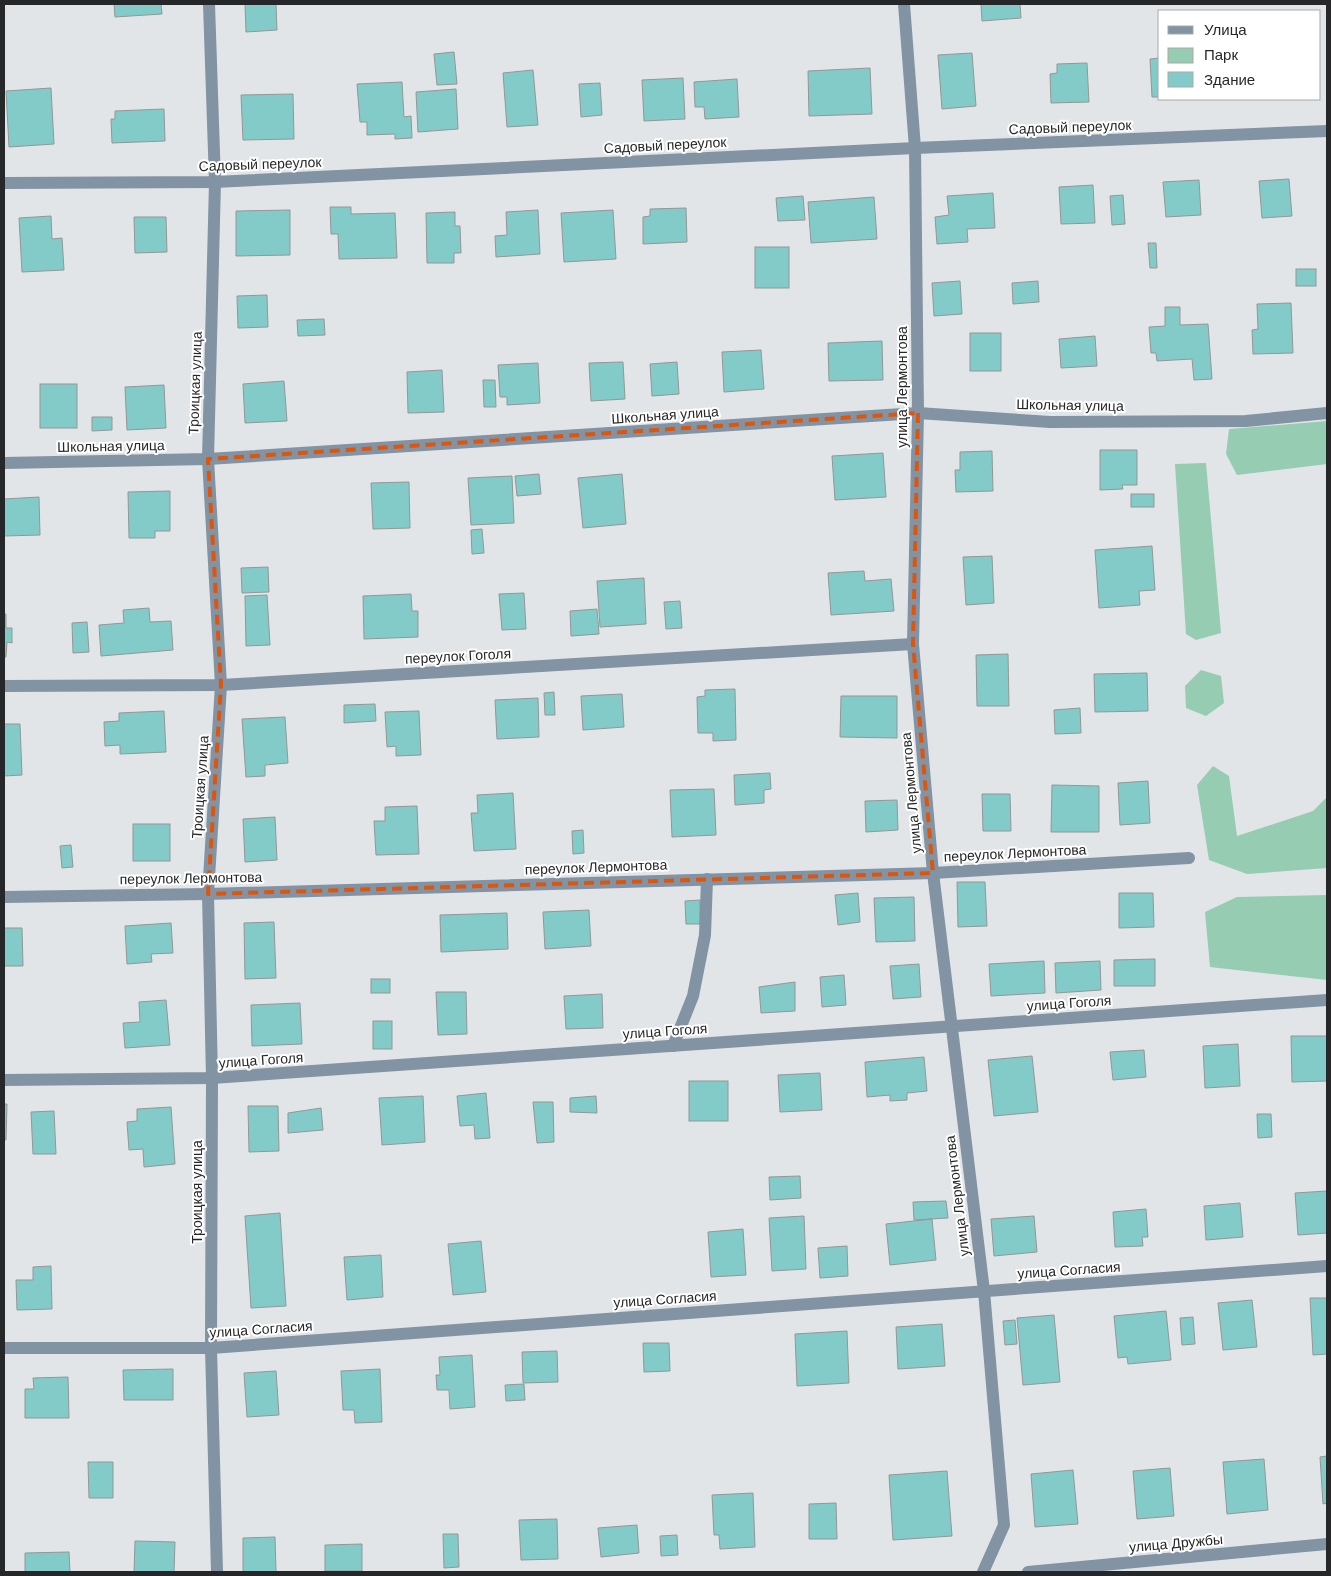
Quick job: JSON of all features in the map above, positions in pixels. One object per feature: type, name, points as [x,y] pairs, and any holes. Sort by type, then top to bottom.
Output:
[{"type":"street","name":"Троицкая улица","points":[[209,4],[215,182],[208,459],[221,685],[208,894],[212,1078],[210,1348],[217,1572]]},
{"type":"street","name":"улица Лермонтова","points":[[904,4],[915,148],[918,413],[913,644],[933,873],[984,1291],[1004,1525],[983,1572]]},
{"type":"street","name":"Садовый переулок","points":[[4,183],[215,182],[915,148],[1327,131]]},
{"type":"street","name":"Школьная улица","points":[[4,463],[208,459],[918,413],[1050,422],[1246,421],[1327,413]]},
{"type":"street","name":"переулок Гоголя","points":[[4,686],[221,685],[913,644]]},
{"type":"street","name":"переулок Лермонтова","points":[[4,896],[208,894],[933,873],[1189,858]]},
{"type":"street","points":[[673,1046],[693,996],[705,935],[707,879]]},
{"type":"street","name":"улица Гоголя","points":[[4,1080],[212,1078],[1327,1000]]},
{"type":"street","name":"улица Согласия","points":[[4,1348],[210,1348],[1327,1266]]},
{"type":"street","name":"улица Дружбы","points":[[1028,1572],[1327,1544]]},
{"type":"highlighted area","points":[[918,413],[913,644],[933,873],[208,894],[221,685],[208,459]]},
{"type":"green space","points":[[1327,421],[1327,464],[1237,475],[1226,454],[1229,429]]},
{"type":"green space","points":[[1206,463],[1221,633],[1196,640],[1186,634],[1175,464]]},
{"type":"green space","points":[[1201,670],[1221,676],[1224,703],[1206,716],[1186,708],[1185,686]]},
{"type":"green space","points":[[1213,766],[1229,776],[1237,836],[1313,811],[1327,797],[1327,868],[1247,874],[1209,860],[1197,785]]},
{"type":"green space","points":[[1327,895],[1327,980],[1210,967],[1205,912],[1237,897]]},
{"type":"building","points":[[114,4],[161,4],[162,14],[115,17]]},
{"type":"building","points":[[245,4],[276,4],[277,30],[246,32]]},
{"type":"building","points":[[981,4],[1020,4],[1021,18],[982,21]]},
{"type":"building","points":[[454,52],[457,84],[437,85],[434,54]]},
{"type":"building","points":[[972,53],[976,106],[942,109],[938,55]]},
{"type":"building","points":[[1158,58],[1158,97],[1152,97],[1150,59]]},
{"type":"building","points":[[1087,63],[1089,102],[1051,103],[1050,74],[1057,73],[1057,64]]},
{"type":"building","points":[[870,68],[872,114],[809,116],[808,71]]},
{"type":"building","points":[[533,70],[538,125],[507,127],[503,73]]},
{"type":"building","points":[[683,78],[685,119],[644,121],[642,80]]},
{"type":"building","points":[[737,79],[739,117],[705,119],[704,107],[695,107],[694,82]]},
{"type":"building","points":[[402,82],[404,117],[411,116],[412,138],[395,139],[395,134],[367,135],[367,122],[360,122],[357,84]]},
{"type":"building","points":[[600,83],[602,115],[581,117],[579,84]]},
{"type":"building","points":[[51,88],[54,144],[9,147],[6,91]]},
{"type":"building","points":[[456,89],[458,129],[418,132],[416,92]]},
{"type":"building","points":[[293,94],[294,139],[243,140],[241,95]]},
{"type":"building","points":[[164,109],[165,141],[112,143],[111,119],[115,119],[115,111]]},
{"type":"building","points":[[1289,179],[1292,216],[1262,218],[1259,181]]},
{"type":"building","points":[[1199,180],[1201,215],[1166,217],[1163,182]]},
{"type":"building","points":[[1093,185],[1095,223],[1061,224],[1059,187]]},
{"type":"building","points":[[993,193],[995,228],[967,229],[968,242],[937,244],[935,217],[949,215],[947,196]]},
{"type":"building","points":[[1123,195],[1125,224],[1112,225],[1110,196]]},
{"type":"building","points":[[803,196],[805,220],[778,221],[776,198]]},
{"type":"building","points":[[874,197],[877,239],[811,243],[808,202]]},
{"type":"building","points":[[330,207],[351,207],[351,214],[395,213],[397,258],[339,259],[338,234],[331,234]]},
{"type":"building","points":[[686,208],[687,242],[643,244],[643,217],[650,216],[650,209]]},
{"type":"building","points":[[290,210],[290,255],[236,256],[236,211]]},
{"type":"building","points":[[538,210],[540,254],[496,257],[495,236],[507,235],[506,212]]},
{"type":"building","points":[[613,210],[616,259],[564,262],[561,213]]},
{"type":"building","points":[[455,212],[455,226],[460,226],[461,253],[454,253],[454,263],[427,263],[426,213]]},
{"type":"building","points":[[51,216],[52,239],[62,238],[64,270],[22,272],[19,218]]},
{"type":"building","points":[[134,217],[166,217],[167,252],[135,253]]},
{"type":"building","points":[[1148,243],[1156,243],[1157,268],[1150,268]]},
{"type":"building","points":[[755,247],[789,247],[789,288],[755,288]]},
{"type":"building","points":[[1296,269],[1316,269],[1316,286],[1296,286]]},
{"type":"building","points":[[960,281],[962,314],[934,316],[932,283]]},
{"type":"building","points":[[1038,281],[1039,302],[1013,304],[1012,283]]},
{"type":"building","points":[[267,295],[268,327],[238,328],[237,296]]},
{"type":"building","points":[[1291,303],[1293,353],[1253,354],[1252,330],[1258,329],[1257,304]]},
{"type":"building","points":[[1165,307],[1180,307],[1180,325],[1208,324],[1212,379],[1194,380],[1192,359],[1157,361],[1156,353],[1151,353],[1149,327],[1165,326]]},
{"type":"building","points":[[324,319],[325,335],[298,336],[297,320]]},
{"type":"building","points":[[970,333],[1001,333],[1001,371],[970,371]]},
{"type":"building","points":[[1095,336],[1097,366],[1061,368],[1059,339]]},
{"type":"building","points":[[882,341],[883,380],[829,381],[828,343]]},
{"type":"building","points":[[761,350],[764,389],[724,392],[722,352]]},
{"type":"building","points":[[623,362],[625,399],[591,401],[589,363]]},
{"type":"building","points":[[677,362],[679,394],[652,396],[650,364]]},
{"type":"building","points":[[538,363],[540,403],[507,405],[507,397],[500,397],[498,365]]},
{"type":"building","points":[[442,370],[444,412],[408,413],[407,372]]},
{"type":"building","points":[[483,380],[495,380],[496,407],[484,407]]},
{"type":"building","points":[[284,381],[287,421],[245,423],[243,384]]},
{"type":"building","points":[[40,384],[77,384],[77,428],[40,428]]},
{"type":"building","points":[[164,385],[166,428],[127,430],[125,387]]},
{"type":"building","points":[[92,417],[112,417],[112,430],[92,431]]},
{"type":"building","points":[[1100,450],[1137,450],[1137,485],[1122,485],[1123,489],[1100,490]]},
{"type":"building","points":[[992,451],[993,491],[956,492],[955,470],[960,470],[960,452]]},
{"type":"building","points":[[883,453],[886,497],[835,500],[832,456]]},
{"type":"building","points":[[539,474],[541,494],[517,496],[515,476]]},
{"type":"building","points":[[622,474],[626,524],[583,528],[578,478]]},
{"type":"building","points":[[512,476],[514,523],[471,525],[468,478]]},
{"type":"building","points":[[409,482],[410,528],[373,529],[371,483]]},
{"type":"building","points":[[170,491],[170,531],[155,531],[155,538],[129,538],[128,492]]},
{"type":"building","points":[[1131,494],[1154,494],[1154,507],[1131,507]]},
{"type":"building","points":[[39,497],[40,535],[4,536],[4,499]]},
{"type":"building","points":[[482,529],[484,553],[472,554],[471,530]]},
{"type":"building","points":[[1152,546],[1155,590],[1139,591],[1140,605],[1099,608],[1095,550]]},
{"type":"building","points":[[992,556],[994,603],[966,605],[963,557]]},
{"type":"building","points":[[268,567],[269,592],[242,593],[241,568]]},
{"type":"building","points":[[864,571],[865,581],[891,579],[894,611],[831,615],[828,573]]},
{"type":"building","points":[[644,578],[646,624],[600,627],[597,581]]},
{"type":"building","points":[[524,593],[526,629],[502,630],[499,594]]},
{"type":"building","points":[[411,594],[412,611],[418,611],[418,637],[364,639],[363,596]]},
{"type":"building","points":[[267,595],[270,645],[246,646],[245,596]]},
{"type":"building","points":[[680,601],[682,628],[666,629],[664,602]]},
{"type":"building","points":[[149,608],[150,622],[171,621],[173,650],[101,656],[99,625],[124,623],[123,610]]},
{"type":"building","points":[[597,609],[599,634],[571,636],[570,611]]},
{"type":"building","points":[[4,614],[6,614],[6,628],[12,628],[12,643],[7,642],[6,657],[4,657]]},
{"type":"building","points":[[87,622],[89,652],[73,653],[72,623]]},
{"type":"building","points":[[1008,654],[1009,706],[977,706],[976,655]]},
{"type":"building","points":[[1147,673],[1148,711],[1095,712],[1094,674]]},
{"type":"building","points":[[735,689],[736,740],[713,741],[713,733],[698,733],[697,697],[705,696],[705,690]]},
{"type":"building","points":[[554,692],[555,715],[545,715],[544,693]]},
{"type":"building","points":[[622,694],[624,727],[583,730],[581,696]]},
{"type":"building","points":[[841,696],[897,696],[897,738],[840,737]]},
{"type":"building","points":[[538,698],[539,737],[497,739],[495,700]]},
{"type":"building","points":[[375,704],[376,721],[344,723],[344,705]]},
{"type":"building","points":[[1080,708],[1081,733],[1055,734],[1054,710]]},
{"type":"building","points":[[164,711],[166,752],[120,754],[120,745],[105,746],[104,722],[119,721],[119,713]]},
{"type":"building","points":[[419,711],[421,755],[396,756],[396,746],[387,747],[385,712]]},
{"type":"building","points":[[285,717],[288,763],[265,765],[265,776],[246,777],[242,719]]},
{"type":"building","points":[[4,724],[20,724],[22,775],[4,776]]},
{"type":"building","points":[[770,773],[771,789],[764,790],[764,803],[735,805],[734,775]]},
{"type":"building","points":[[1148,781],[1150,823],[1120,825],[1118,783]]},
{"type":"building","points":[[1052,785],[1099,786],[1099,832],[1051,832]]},
{"type":"building","points":[[714,789],[716,835],[672,837],[670,790]]},
{"type":"building","points":[[513,793],[516,849],[474,851],[471,813],[478,813],[477,795]]},
{"type":"building","points":[[982,794],[1010,794],[1011,831],[983,831]]},
{"type":"building","points":[[897,800],[898,830],[866,832],[865,801]]},
{"type":"building","points":[[417,806],[419,854],[376,855],[374,821],[385,821],[385,807]]},
{"type":"building","points":[[275,817],[277,860],[245,862],[243,819]]},
{"type":"building","points":[[133,824],[170,824],[170,861],[133,861]]},
{"type":"building","points":[[583,830],[584,853],[573,854],[572,831]]},
{"type":"building","points":[[71,845],[73,867],[62,868],[60,846]]},
{"type":"building","points":[[957,882],[985,882],[987,926],[958,927]]},
{"type":"building","points":[[858,893],[860,922],[838,925],[835,895]]},
{"type":"building","points":[[1119,893],[1153,893],[1154,927],[1119,928]]},
{"type":"building","points":[[914,897],[915,941],[876,942],[874,898]]},
{"type":"building","points":[[700,900],[700,924],[686,924],[685,901]]},
{"type":"building","points":[[589,910],[591,946],[545,949],[543,912]]},
{"type":"building","points":[[507,913],[508,949],[441,952],[440,915]]},
{"type":"building","points":[[274,922],[276,978],[245,979],[244,923]]},
{"type":"building","points":[[171,923],[173,953],[151,954],[152,962],[127,964],[125,926]]},
{"type":"building","points":[[4,928],[22,928],[23,966],[4,966]]},
{"type":"building","points":[[1155,959],[1155,986],[1114,986],[1114,960]]},
{"type":"building","points":[[1044,961],[1045,993],[991,996],[989,964]]},
{"type":"building","points":[[1100,961],[1101,990],[1056,993],[1055,963]]},
{"type":"building","points":[[919,964],[921,997],[893,999],[890,966]]},
{"type":"building","points":[[844,975],[846,1005],[822,1007],[820,977]]},
{"type":"building","points":[[371,979],[390,979],[390,993],[371,993]]},
{"type":"building","points":[[795,982],[795,1011],[761,1013],[759,987]]},
{"type":"building","points":[[436,992],[466,992],[467,1034],[438,1035]]},
{"type":"building","points":[[602,994],[603,1028],[566,1029],[564,996]]},
{"type":"building","points":[[166,1000],[170,1045],[125,1048],[123,1023],[140,1022],[139,1002]]},
{"type":"building","points":[[300,1003],[302,1044],[252,1046],[251,1005]]},
{"type":"building","points":[[373,1021],[392,1021],[392,1049],[373,1049]]},
{"type":"building","points":[[1291,1036],[1327,1036],[1327,1081],[1292,1082]]},
{"type":"building","points":[[1238,1044],[1240,1086],[1205,1088],[1203,1046]]},
{"type":"building","points":[[1144,1050],[1146,1077],[1113,1080],[1110,1052]]},
{"type":"building","points":[[1032,1056],[1038,1112],[994,1116],[988,1060]]},
{"type":"building","points":[[924,1057],[927,1091],[907,1093],[907,1100],[890,1101],[890,1095],[867,1097],[865,1062]]},
{"type":"building","points":[[820,1073],[822,1110],[780,1112],[778,1075]]},
{"type":"building","points":[[689,1081],[728,1081],[728,1121],[689,1121]]},
{"type":"building","points":[[486,1093],[490,1138],[475,1139],[474,1125],[460,1126],[457,1096]]},
{"type":"building","points":[[423,1096],[425,1142],[382,1145],[379,1098]]},
{"type":"building","points":[[596,1096],[597,1113],[570,1112],[570,1098]]},
{"type":"building","points":[[533,1102],[553,1102],[554,1142],[537,1143]]},
{"type":"building","points":[[4,1104],[7,1104],[6,1140],[4,1140]]},
{"type":"building","points":[[248,1106],[278,1106],[279,1151],[249,1152]]},
{"type":"building","points":[[171,1107],[175,1164],[144,1167],[143,1149],[129,1150],[127,1122],[137,1121],[137,1109]]},
{"type":"building","points":[[321,1108],[323,1130],[288,1133],[288,1113]]},
{"type":"building","points":[[54,1111],[56,1154],[33,1154],[31,1112]]},
{"type":"building","points":[[1257,1114],[1271,1114],[1272,1137],[1258,1138]]},
{"type":"building","points":[[800,1176],[801,1198],[770,1200],[769,1177]]},
{"type":"building","points":[[1327,1191],[1327,1233],[1298,1235],[1295,1193]]},
{"type":"building","points":[[946,1201],[948,1218],[914,1220],[913,1202]]},
{"type":"building","points":[[1240,1203],[1243,1237],[1206,1240],[1204,1206]]},
{"type":"building","points":[[1146,1209],[1148,1237],[1142,1237],[1143,1246],[1115,1247],[1113,1212]]},
{"type":"building","points":[[280,1213],[286,1306],[251,1308],[245,1216]]},
{"type":"building","points":[[804,1216],[806,1269],[772,1271],[769,1218]]},
{"type":"building","points":[[1034,1216],[1037,1252],[994,1256],[991,1219]]},
{"type":"building","points":[[932,1219],[936,1260],[890,1265],[886,1224]]},
{"type":"building","points":[[743,1229],[746,1275],[711,1277],[708,1232]]},
{"type":"building","points":[[481,1241],[486,1292],[453,1295],[448,1244]]},
{"type":"building","points":[[847,1246],[848,1276],[820,1278],[818,1248]]},
{"type":"building","points":[[381,1255],[383,1297],[347,1300],[344,1257]]},
{"type":"building","points":[[51,1266],[52,1309],[17,1310],[16,1280],[33,1280],[33,1267]]},
{"type":"building","points":[[1310,1298],[1327,1298],[1327,1354],[1313,1355]]},
{"type":"building","points":[[1252,1300],[1257,1347],[1223,1350],[1218,1303]]},
{"type":"building","points":[[1166,1311],[1171,1360],[1128,1364],[1127,1357],[1118,1358],[1114,1316]]},
{"type":"building","points":[[1054,1315],[1060,1382],[1023,1385],[1017,1318]]},
{"type":"building","points":[[1193,1317],[1195,1344],[1182,1345],[1180,1318]]},
{"type":"building","points":[[1015,1320],[1017,1344],[1005,1345],[1003,1321]]},
{"type":"building","points":[[942,1324],[945,1366],[898,1369],[896,1327]]},
{"type":"building","points":[[847,1331],[849,1383],[797,1386],[795,1334]]},
{"type":"building","points":[[643,1343],[669,1343],[670,1371],[644,1372]]},
{"type":"building","points":[[557,1351],[558,1382],[523,1383],[522,1352]]},
{"type":"building","points":[[472,1355],[475,1407],[450,1409],[449,1390],[437,1390],[436,1375],[440,1375],[439,1357]]},
{"type":"building","points":[[173,1369],[173,1400],[124,1400],[123,1370]]},
{"type":"building","points":[[380,1369],[382,1422],[355,1423],[354,1410],[343,1410],[341,1371]]},
{"type":"building","points":[[276,1371],[279,1415],[247,1417],[244,1373]]},
{"type":"building","points":[[68,1377],[69,1418],[25,1418],[25,1389],[34,1389],[33,1378]]},
{"type":"building","points":[[524,1384],[525,1400],[506,1401],[505,1385]]},
{"type":"building","points":[[1327,1456],[1327,1503],[1323,1504],[1320,1457]]},
{"type":"building","points":[[1264,1459],[1268,1510],[1227,1514],[1223,1462]]},
{"type":"building","points":[[88,1462],[113,1462],[113,1498],[89,1498]]},
{"type":"building","points":[[1170,1468],[1174,1516],[1137,1519],[1133,1471]]},
{"type":"building","points":[[1073,1470],[1078,1524],[1035,1527],[1031,1474]]},
{"type":"building","points":[[947,1471],[952,1536],[893,1540],[889,1475]]},
{"type":"building","points":[[753,1493],[755,1547],[720,1549],[719,1535],[714,1535],[712,1495]]},
{"type":"building","points":[[836,1503],[837,1539],[809,1539],[809,1504]]},
{"type":"building","points":[[557,1519],[558,1559],[521,1560],[519,1520]]},
{"type":"building","points":[[637,1525],[639,1553],[601,1557],[598,1528]]},
{"type":"building","points":[[443,1534],[458,1534],[459,1567],[444,1568]]},
{"type":"building","points":[[677,1535],[678,1555],[661,1556],[660,1536]]},
{"type":"building","points":[[275,1537],[276,1572],[243,1572],[243,1538]]},
{"type":"building","points":[[135,1541],[175,1542],[174,1572],[134,1572]]},
{"type":"building","points":[[362,1544],[362,1571],[325,1571],[325,1545]]},
{"type":"building","points":[[69,1552],[70,1572],[25,1572],[25,1553]]}]
